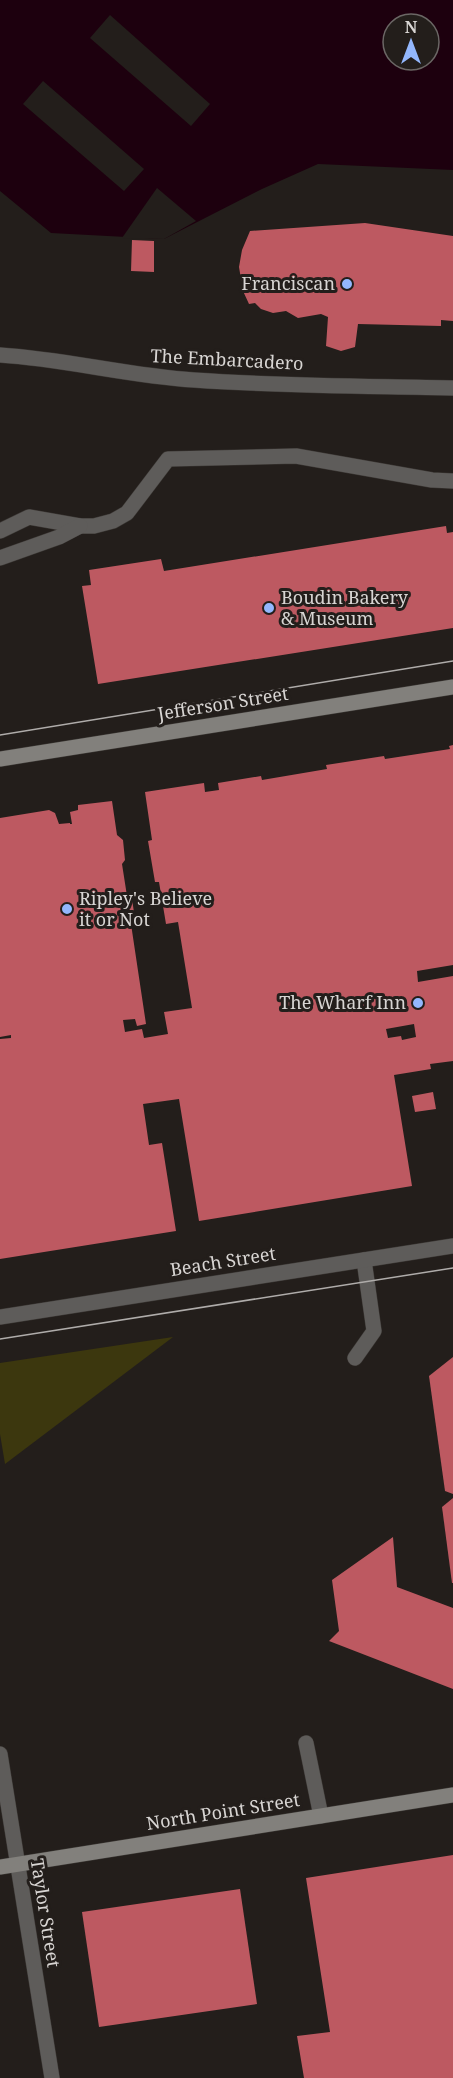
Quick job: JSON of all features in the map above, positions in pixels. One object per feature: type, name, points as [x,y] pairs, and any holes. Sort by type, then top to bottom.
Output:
[{"type":"street","name":"The Embarcadero","points":[[0,355],[60,360],[109,370],[194,380],[453,388]]},
{"type":"street","points":[[0,531],[29,517],[80,526],[94,526],[113,521],[127,513],[168,459],[296,456],[432,480],[453,481]]},
{"type":"street","points":[[0,558],[42,544],[80,526]]},
{"type":"street","name":"Jefferson Street","points":[[0,759],[453,687]]},
{"type":"street","name":"Beach Street","points":[[0,1317],[453,1246]]},
{"type":"street","points":[[355,1358],[374,1331],[364,1260]]},
{"type":"street","points":[[306,1743],[321,1816]]},
{"type":"street","name":"Taylor Street","points":[[0,1754],[52,2078]]},
{"type":"street","name":"North Point Street","points":[[0,1867],[453,1795]]},
{"type":"shaded area","points":[[0,0],[453,0],[453,170],[318,164],[262,189],[164,239],[51,233],[0,191]]},
{"type":"shaded area","points":[[173,1337],[5,1464],[0,1434],[0,1363]]},
{"type":"pier","points":[[110,15],[210,104],[191,126],[90,38]]},
{"type":"pier","points":[[43,81],[144,169],[124,191],[23,104]]},
{"type":"pier","points":[[157,188],[196,221],[164,239],[122,238]]},
{"type":"building","name":"Franciscan","points":[[365,223],[453,236],[453,321],[441,320],[441,326],[358,324],[355,347],[341,351],[326,346],[328,317],[321,314],[298,318],[286,311],[273,313],[261,309],[255,303],[249,304],[243,291],[239,267],[242,250],[250,231]]},
{"type":"building","points":[[132,240],[154,241],[154,272],[131,271]]},
{"type":"building","name":"Boudin Bakery & Museum","points":[[446,526],[447,533],[453,532],[453,628],[98,684],[82,586],[91,585],[89,570],[161,559],[164,571]]},
{"type":"building","points":[[453,745],[453,965],[417,971],[418,982],[453,976],[453,1061],[430,1064],[431,1069],[394,1075],[412,1186],[199,1221],[179,1099],[143,1104],[149,1145],[162,1143],[176,1231],[0,1259],[0,1039],[11,1038],[11,1035],[0,1037],[0,818],[49,810],[55,813],[59,824],[72,824],[70,812],[78,810],[78,805],[112,801],[117,835],[123,840],[125,860],[122,864],[127,896],[132,899],[135,919],[131,924],[146,1024],[137,1026],[135,1019],[123,1020],[125,1032],[142,1029],[144,1038],[168,1034],[164,1012],[192,1008],[178,922],[166,924],[159,882],[155,882],[148,841],[152,840],[145,792],[204,783],[205,792],[219,790],[218,783],[261,776],[262,780],[327,769],[326,765],[450,749],[449,746]],"holes":[[[414,1024],[416,1037],[402,1040],[401,1036],[388,1038],[386,1029]]]},
{"type":"building","points":[[433,1092],[436,1109],[415,1112],[412,1096]]},
{"type":"building","points":[[453,1357],[453,1494],[445,1491],[429,1376]]},
{"type":"building","points":[[453,1498],[453,1583],[452,1583],[442,1507]]},
{"type":"building","points":[[393,1537],[397,1587],[453,1608],[453,1689],[329,1641],[339,1631],[332,1580]]},
{"type":"building","points":[[453,1855],[453,2078],[304,2078],[297,2036],[330,2032],[306,1878]]},
{"type":"building","points":[[240,1889],[257,2004],[99,2027],[82,1912]]},
{"type":"tram line","points":[[0,735],[453,661]]},
{"type":"tram line","points":[[0,1339],[453,1268]]},
{"type":"place","name":"Franciscan","points":[[347,284]]},
{"type":"place","name":"Boudin Bakery & Museum","points":[[269,608]]},
{"type":"place","name":"Ripley's Believe it or Not","points":[[67,909]]},
{"type":"place","name":"The Wharf Inn","points":[[418,1003]]}]
